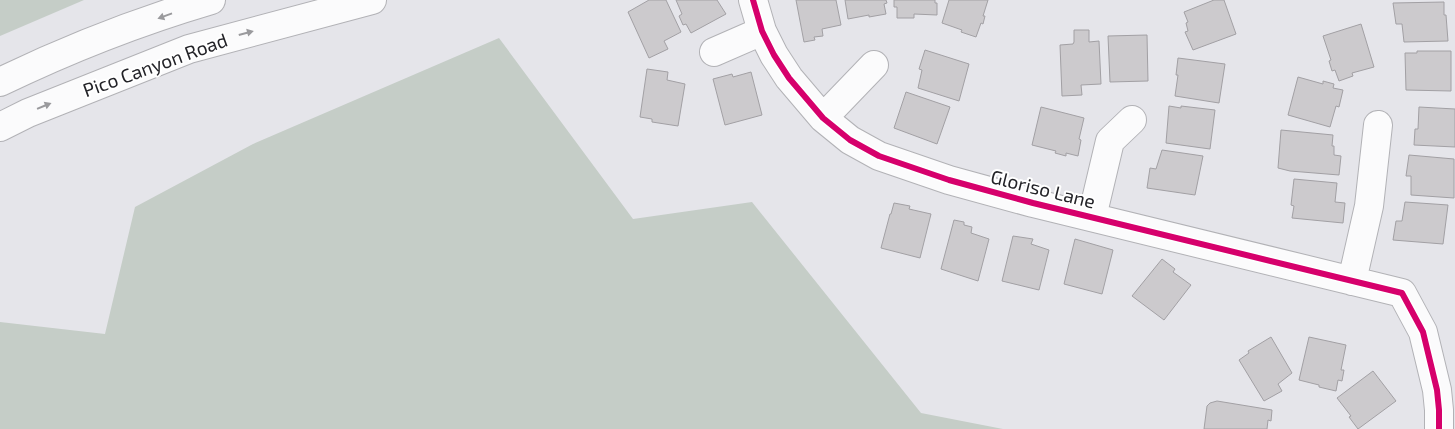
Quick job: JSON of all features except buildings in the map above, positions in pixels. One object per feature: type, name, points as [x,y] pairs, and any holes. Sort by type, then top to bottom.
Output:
[{"type":"street","points":[[0,82],[31,67],[116,33],[212,0]]},
{"type":"street","name":"Gloriso Lane","points":[[754,0],[762,31],[774,55],[789,78],[824,118],[850,140],[879,156],[949,180],[1033,203],[1402,293],[1423,332],[1437,390],[1439,429]]},
{"type":"street","name":"Pico Canyon Road","points":[[0,127],[28,113],[189,48],[363,1]]},
{"type":"street","points":[[714,52],[762,31]]},
{"type":"street","points":[[824,118],[874,65]]},
{"type":"street","points":[[1092,218],[1110,141],[1132,120]]},
{"type":"street","points":[[1352,280],[1369,206],[1378,125]]},
{"type":"shaded area","points":[[0,0],[84,0],[0,36]]},
{"type":"shaded area","points":[[499,38],[633,219],[752,202],[921,413],[1003,429],[0,429],[0,322],[105,334],[135,207],[253,144]]},
{"type":"cycle path","points":[[753,0],[762,31],[774,55],[789,78],[823,118],[850,140],[879,156],[949,180],[1033,203],[1402,293],[1423,332],[1437,390],[1439,429]]}]
